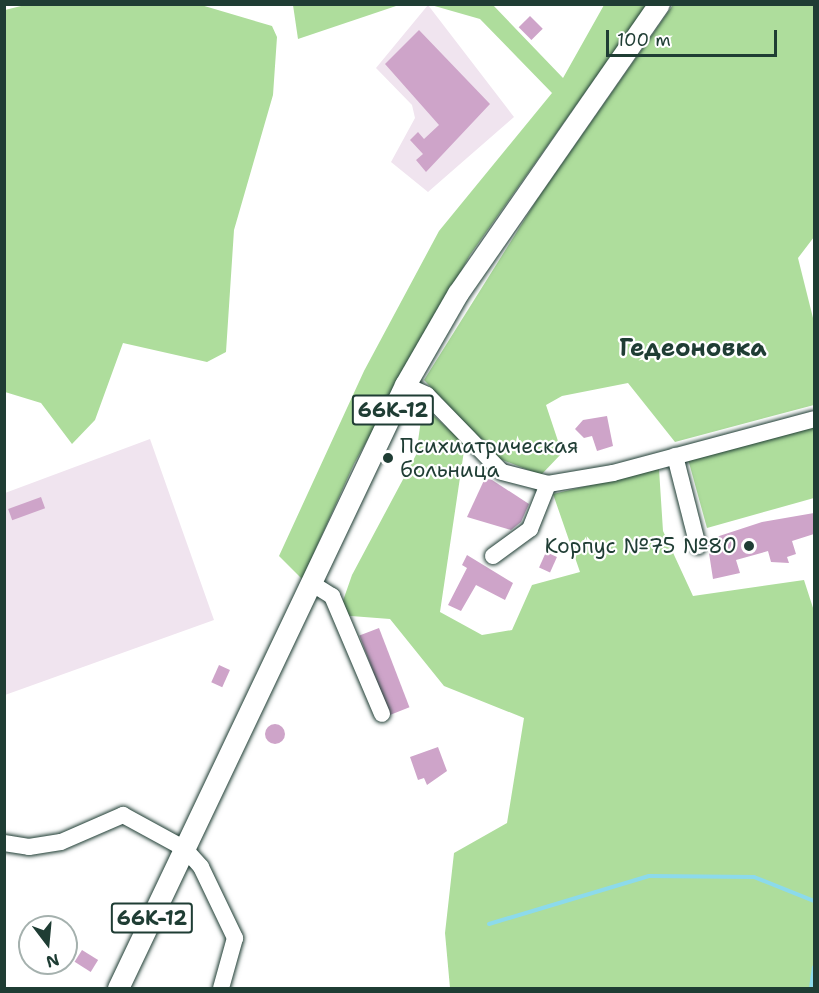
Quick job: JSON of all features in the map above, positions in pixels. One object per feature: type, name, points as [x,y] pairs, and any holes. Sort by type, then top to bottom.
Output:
[{"type":"main road","name":"66К-12","points":[[118,988],[405,385],[458,293],[659,4]]},
{"type":"street","points":[[405,385],[427,395],[502,472],[548,484],[675,456],[814,418]]},
{"type":"street","points":[[675,456],[698,546]]},
{"type":"street","points":[[493,556],[530,529],[548,484]]},
{"type":"street","points":[[311,583],[332,596],[382,714]]},
{"type":"street","points":[[4,843],[29,847],[61,842],[123,815],[185,849],[201,867],[235,938],[221,988]]},
{"type":"shaded area","points":[[428,5],[514,117],[428,192],[391,162],[415,118],[412,105],[376,68]]},
{"type":"shaded area","points":[[150,439],[214,620],[5,695],[5,493]]},
{"type":"green space","points":[[293,4],[399,5],[298,39]]},
{"type":"green space","points":[[25,5],[201,5],[272,26],[277,37],[273,95],[234,230],[226,352],[207,362],[123,343],[95,420],[72,444],[41,403],[5,392],[5,10]]},
{"type":"green space","points":[[431,5],[493,5],[563,78],[604,5],[647,5],[470,255],[354,464],[302,579],[279,556],[364,371],[439,231],[552,93],[480,19]]},
{"type":"green space","points":[[673,5],[814,5],[814,237],[798,258],[814,322],[814,405],[675,442],[628,383],[562,396],[546,405],[562,453],[541,475],[500,459],[424,380],[538,198]]},
{"type":"green space","points":[[423,406],[465,444],[440,612],[482,635],[512,630],[532,585],[580,572],[553,494],[659,469],[663,531],[693,596],[804,580],[814,611],[814,988],[450,988],[445,933],[454,853],[507,823],[524,718],[444,686],[390,619],[338,615],[352,575],[416,455]]},
{"type":"green space","points":[[814,424],[814,498],[707,528],[688,459]]},
{"type":"building","points":[[530,16],[543,29],[531,40],[519,27]]},
{"type":"building","points":[[419,30],[490,104],[426,172],[416,160],[423,154],[410,140],[418,132],[424,139],[439,125],[385,64]]},
{"type":"building","points":[[607,416],[613,446],[597,451],[592,436],[584,438],[575,429],[583,420]]},
{"type":"building","points":[[486,476],[529,504],[521,522],[511,530],[467,517]]},
{"type":"building","points":[[41,497],[45,508],[12,520],[8,509]]},
{"type":"building","name":"Корпус №75 №80","points":[[814,513],[814,534],[792,541],[796,554],[787,557],[789,563],[771,562],[768,551],[736,560],[740,573],[713,579],[707,540],[762,522]]},
{"type":"building","points":[[546,552],[557,557],[550,572],[539,568]]},
{"type":"building","points":[[467,555],[513,583],[505,600],[476,585],[461,611],[448,605],[467,568],[462,565]]},
{"type":"building","points":[[379,628],[409,707],[390,715],[359,636]]},
{"type":"building","points":[[219,665],[230,670],[222,687],[211,682]]},
{"type":"building","points":[[275,724],[282,727],[285,734],[282,741],[275,744],[268,741],[265,734],[268,727]]},
{"type":"building","points":[[438,747],[447,771],[427,785],[424,778],[418,780],[410,757]]},
{"type":"building","points":[[82,950],[98,960],[91,972],[78,964],[78,956]]},
{"type":"waterway","points":[[489,924],[649,876],[754,877],[814,901]]},
{"type":"waterway","points":[[811,988],[814,967]]},
{"type":"place","name":"Психиатрическая больница","points":[[388,458]]},
{"type":"place","name":"Корпус №75 №80","points":[[749,546]]},
{"type":"district","name":"Гедеоновка","points":[[693,349]]}]
